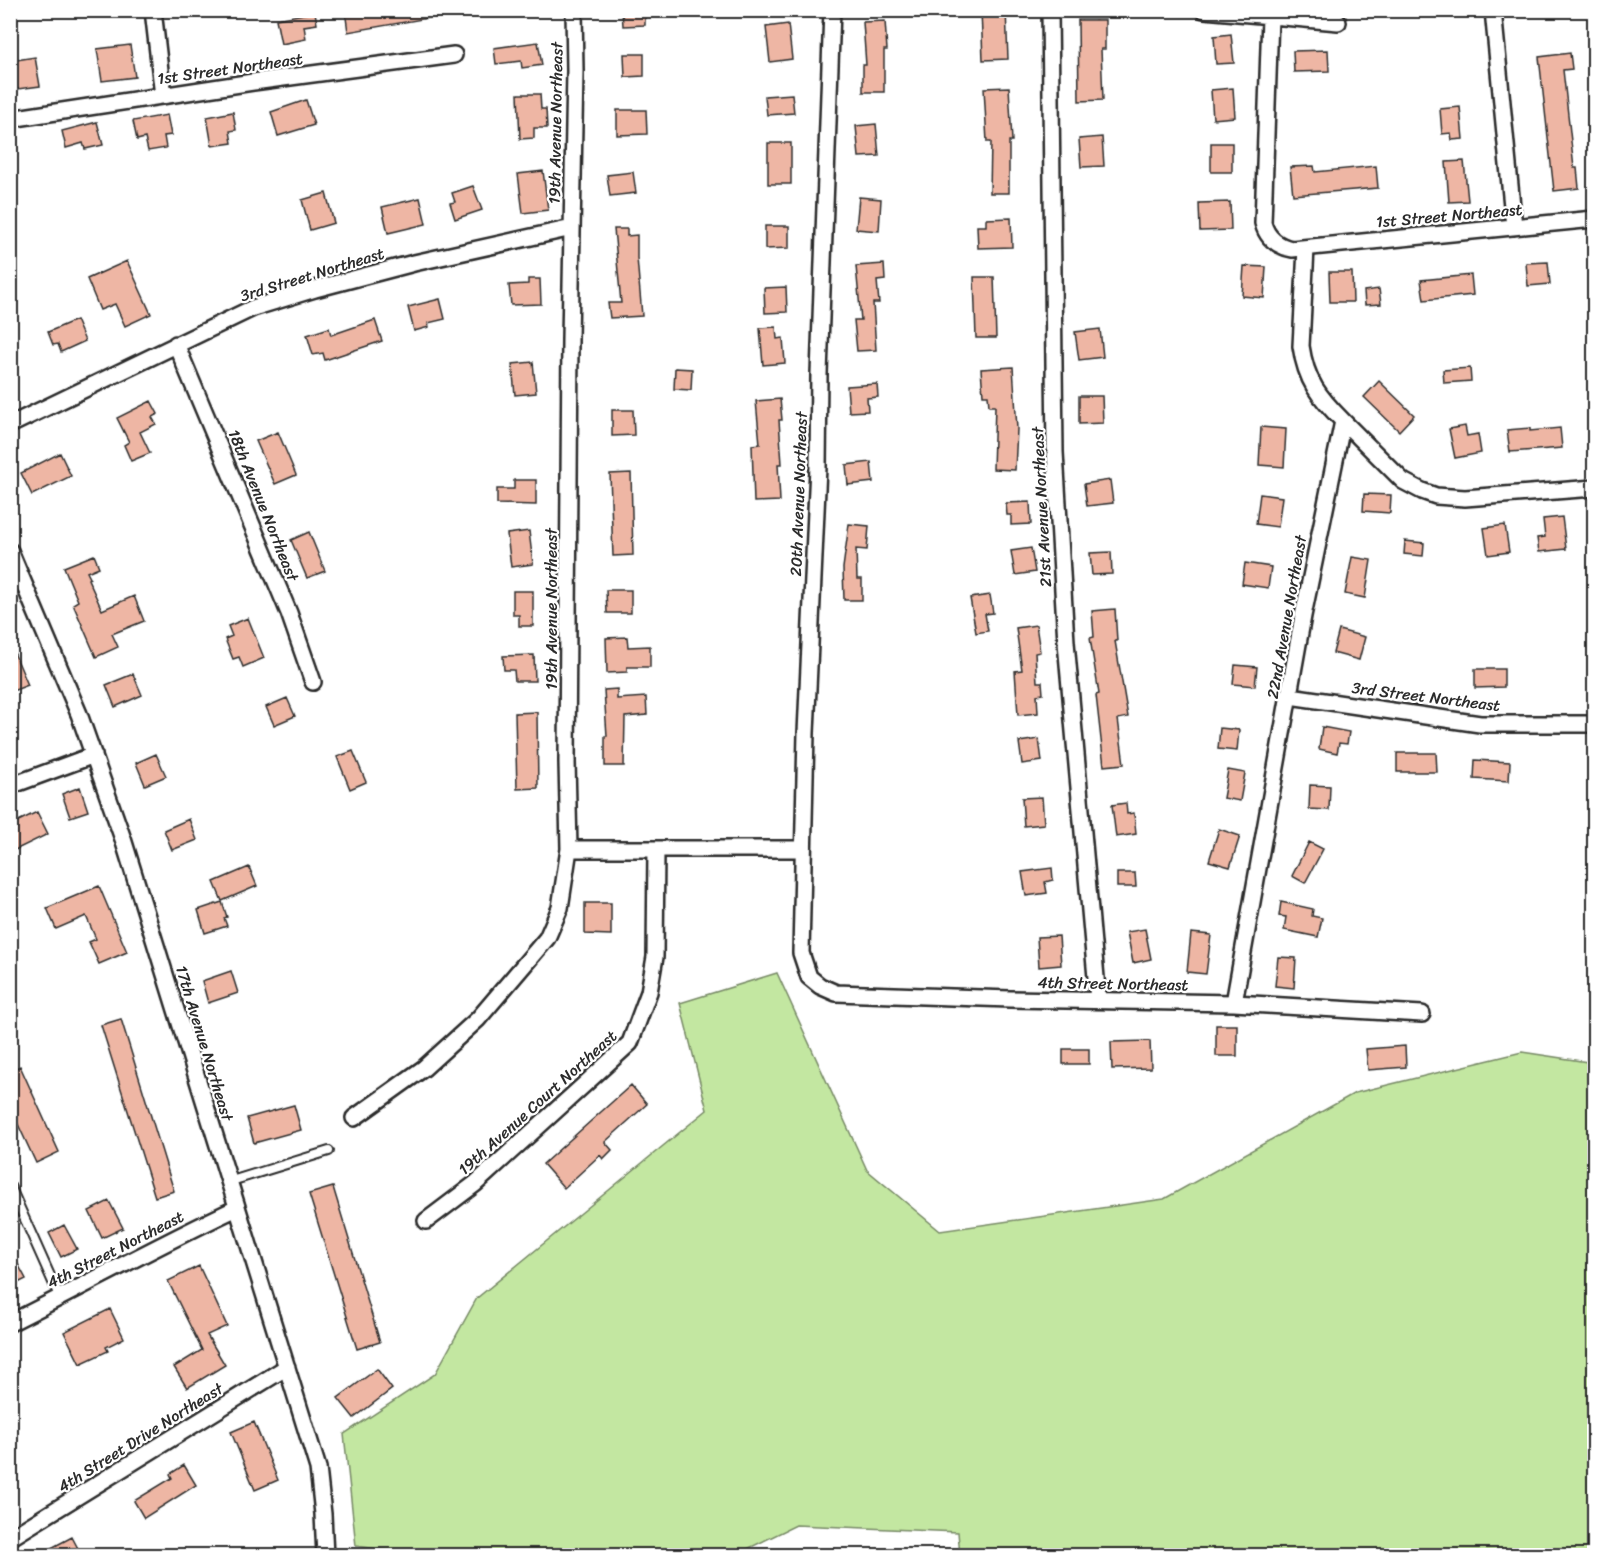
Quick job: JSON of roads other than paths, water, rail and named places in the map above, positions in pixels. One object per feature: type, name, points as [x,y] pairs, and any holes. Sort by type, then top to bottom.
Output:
[{"type":"street","points":[[153,10],[163,96]]},
{"type":"street","name":"19th Avenue Northeast","points":[[354,1118],[424,1068],[478,1019],[547,938],[560,908],[569,849],[567,762],[574,10]]},
{"type":"street","name":"20th Avenue Northeast","points":[[809,977],[801,953],[803,849],[832,10]]},
{"type":"street","name":"21st Avenue Northeast","points":[[1050,10],[1055,452],[1066,642],[1098,1000]]},
{"type":"street","points":[[1204,10],[1338,22]]},
{"type":"street","points":[[1492,10],[1514,227]]},
{"type":"street","name":"1st Street Northeast","points":[[1270,17],[1263,223],[1273,241],[1292,249],[1594,219]]},
{"type":"street","name":"1st Street Northeast","points":[[10,118],[454,55]]},
{"type":"street","name":"3rd Street Northeast","points":[[10,425],[248,310],[315,289],[414,263],[572,228]]},
{"type":"street","points":[[1306,248],[1301,346],[1307,374],[1316,392],[1403,481],[1436,496],[1465,498],[1594,488]]},
{"type":"street","name":"18th Avenue Northeast","points":[[176,344],[289,613],[313,682]]},
{"type":"street","name":"22nd Avenue Northeast","points":[[1234,1003],[1320,526],[1343,421]]},
{"type":"street","name":"17th Avenue Northeast","points":[[10,551],[94,755],[162,961],[228,1182],[318,1468],[325,1556]]},
{"type":"street","name":"3rd Street Northeast","points":[[1290,696],[1480,724],[1594,724]]},
{"type":"street","points":[[10,786],[94,755]]},
{"type":"street","points":[[569,849],[803,849]]},
{"type":"street","name":"19th Avenue Court Northeast","points":[[426,1221],[475,1184],[630,1043],[649,992],[655,957],[656,849]]},
{"type":"street","name":"4th Street Northeast","points":[[809,977],[820,987],[836,993],[1234,1003],[1422,1014]]},
{"type":"street","name":"4th Street Northeast","points":[[10,1323],[172,1238],[237,1208]]},
{"type":"street","name":"4th Street Drive Northeast","points":[[10,1538],[287,1366]]},
{"type":"lane","points":[[1593,63],[1594,85]]},
{"type":"lane","points":[[228,1182],[329,1151]]},
{"type":"lane","points":[[10,1186],[60,1298]]}]
